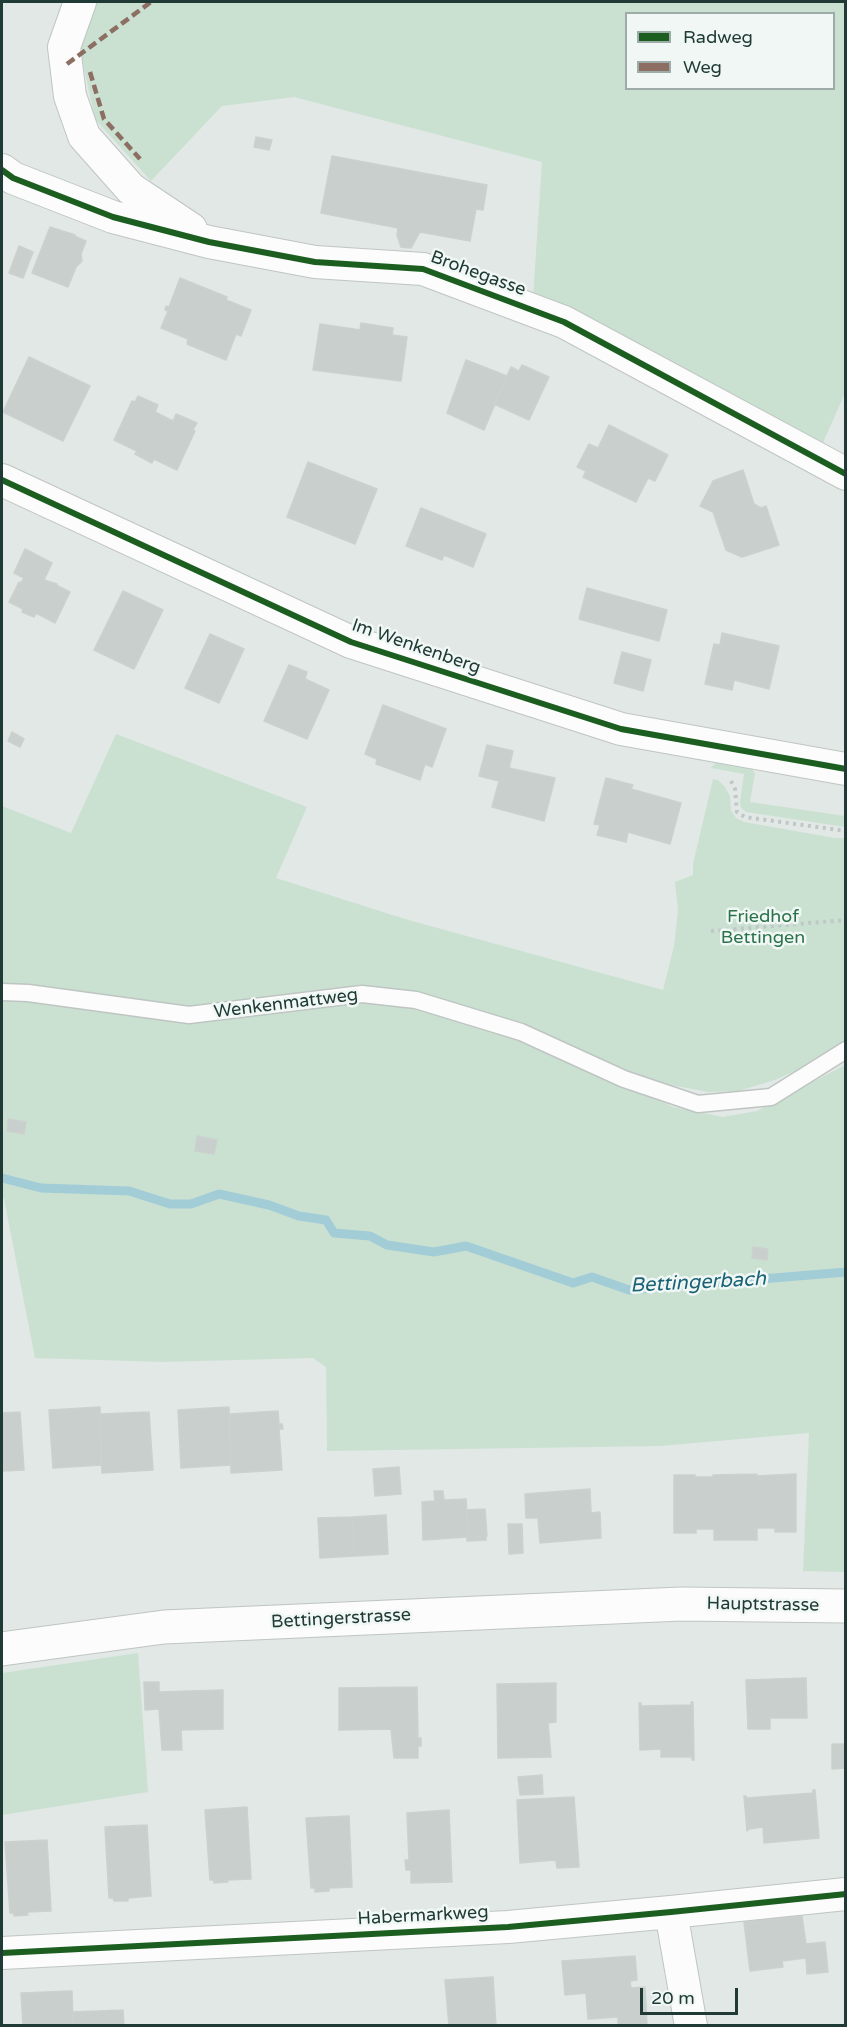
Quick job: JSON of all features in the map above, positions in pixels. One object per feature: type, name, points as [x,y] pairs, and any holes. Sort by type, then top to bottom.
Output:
[{"type":"street","points":[[80,2],[64,47],[70,96],[84,136],[131,189],[209,242]]},
{"type":"street","name":"Brohegasse","points":[[2,170],[13,178],[113,217],[209,242],[315,262],[423,269],[564,321],[846,474]]},
{"type":"street","name":"Im Wenkenberg","points":[[2,480],[351,642],[621,729],[846,769]]},
{"type":"street","name":"Hauptstrasse","points":[[681,1604],[846,1606]]},
{"type":"street","name":"Bettingerstrasse","points":[[2,1649],[164,1627],[681,1604]]},
{"type":"street","name":"Habermarkweg","points":[[2,1953],[508,1927],[846,1894]]},
{"type":"street","points":[[671,1912],[691,2025]]},
{"type":"lane","name":"Wenkenmattweg","points":[[2,992],[28,993],[189,1015],[329,996],[362,994],[416,1000],[520,1032],[624,1079],[698,1104],[771,1096],[846,1050]]},
{"type":"path","points":[[711,931],[846,920]]},
{"type":"green space","points":[[92,2],[845,2],[845,393],[822,445],[533,297],[542,162],[294,97],[222,106],[151,181],[95,119],[78,41]]},
{"type":"green space","name":"Friedhof Bettingen","points":[[116,734],[307,807],[276,878],[405,919],[663,990],[674,946],[678,910],[675,882],[693,875],[693,864],[713,779],[718,780],[725,787],[730,796],[731,810],[736,818],[744,822],[845,838],[845,1042],[822,1059],[775,1080],[738,1091],[708,1092],[660,1083],[656,1099],[673,1107],[723,1117],[757,1111],[845,1065],[845,1572],[803,1571],[809,1433],[660,1446],[327,1451],[326,1367],[313,1358],[162,1362],[35,1358],[4,1199],[2,1199],[2,806],[71,833]]},
{"type":"green space","points":[[717,761],[747,766],[752,769],[755,774],[750,802],[845,816],[845,827],[746,812],[741,808],[740,802],[744,774],[711,768]]},
{"type":"green space","points":[[138,1653],[148,1792],[2,1815],[2,1673]]},
{"type":"building","points":[[256,137],[272,140],[269,150],[254,147]]},
{"type":"building","points":[[332,156],[487,185],[483,210],[476,209],[470,241],[420,232],[411,248],[401,247],[397,235],[398,228],[321,213]]},
{"type":"building","points":[[50,227],[86,241],[81,254],[82,261],[76,267],[68,287],[32,273]]},
{"type":"building","points":[[19,246],[33,252],[23,278],[9,273]]},
{"type":"building","points":[[180,278],[227,297],[226,300],[251,310],[241,336],[236,334],[226,360],[187,344],[188,339],[161,328],[168,311],[165,310],[166,306],[169,307]]},
{"type":"building","points":[[361,323],[393,328],[392,335],[407,337],[401,381],[313,370],[320,324],[360,330]]},
{"type":"building","points":[[29,357],[90,386],[63,441],[3,412]]},
{"type":"building","points":[[466,360],[507,376],[484,430],[447,413]]},
{"type":"building","points":[[522,365],[549,377],[529,420],[494,404],[511,367],[519,371]]},
{"type":"building","points":[[138,396],[158,405],[155,412],[173,421],[176,414],[197,423],[177,470],[154,459],[152,463],[135,454],[137,451],[114,440],[132,401],[135,402]]},
{"type":"building","points":[[609,425],[668,455],[655,481],[648,478],[636,502],[583,477],[586,471],[577,467],[589,444],[598,448]]},
{"type":"building","points":[[308,462],[377,489],[355,544],[287,517]]},
{"type":"building","points":[[743,470],[754,504],[761,508],[766,506],[779,545],[742,557],[726,550],[713,512],[700,506],[713,481]]},
{"type":"building","points":[[421,508],[486,534],[473,567],[444,555],[442,560],[406,546]]},
{"type":"building","points":[[25,549],[52,563],[44,580],[57,584],[70,592],[55,623],[36,613],[34,617],[22,612],[23,609],[9,602],[19,582],[21,583],[24,578],[14,573]]},
{"type":"building","points":[[587,588],[667,610],[659,641],[579,619]]},
{"type":"building","points":[[123,591],[163,610],[134,669],[94,650]]},
{"type":"building","points":[[722,633],[779,646],[769,689],[734,680],[732,690],[705,684],[714,644],[720,645]]},
{"type":"building","points":[[210,634],[244,649],[219,703],[185,688]]},
{"type":"building","points":[[622,652],[651,660],[643,691],[614,683]]},
{"type":"building","points":[[289,665],[307,672],[305,679],[329,690],[307,739],[264,721]]},
{"type":"building","points":[[383,705],[446,729],[432,767],[425,764],[420,780],[376,764],[377,759],[365,754]]},
{"type":"building","points":[[12,732],[24,739],[20,747],[8,741]]},
{"type":"building","points":[[487,745],[513,751],[509,768],[555,778],[544,821],[492,807],[499,781],[479,776]]},
{"type":"building","points":[[606,778],[633,785],[631,789],[681,803],[670,844],[628,832],[626,842],[597,835],[600,825],[594,824]]},
{"type":"building","points":[[8,1119],[26,1122],[24,1134],[7,1131]]},
{"type":"building","points":[[197,1136],[217,1140],[214,1154],[195,1151]]},
{"type":"building","points":[[753,1247],[768,1249],[767,1260],[752,1258]]},
{"type":"building","points":[[100,1407],[101,1465],[53,1468],[49,1410]]},
{"type":"building","points":[[229,1407],[230,1465],[181,1468],[178,1410]]},
{"type":"building","points":[[278,1411],[279,1424],[282,1424],[283,1429],[279,1429],[282,1470],[231,1473],[230,1414]]},
{"type":"building","points":[[20,1412],[24,1470],[2,1471],[2,1413]]},
{"type":"building","points":[[149,1412],[153,1470],[102,1473],[100,1414]]},
{"type":"building","points":[[399,1467],[401,1494],[375,1496],[373,1469]]},
{"type":"building","points":[[757,1474],[756,1476],[796,1474],[796,1532],[775,1532],[775,1528],[757,1528],[757,1540],[714,1540],[714,1529],[696,1529],[696,1533],[674,1533],[674,1475],[713,1477],[713,1475]]},
{"type":"building","points":[[590,1489],[591,1513],[600,1512],[601,1538],[540,1543],[538,1518],[526,1518],[525,1494]]},
{"type":"building","points":[[434,1491],[443,1491],[444,1500],[466,1499],[468,1537],[486,1536],[486,1540],[467,1541],[467,1537],[423,1540],[422,1502],[435,1501]]},
{"type":"building","points":[[485,1509],[487,1536],[468,1537],[467,1510]]},
{"type":"building","points":[[386,1515],[388,1554],[355,1556],[352,1517]]},
{"type":"building","points":[[352,1517],[355,1556],[320,1558],[318,1518]]},
{"type":"building","points":[[508,1524],[522,1524],[523,1553],[509,1554]]},
{"type":"building","points":[[806,1678],[807,1718],[770,1718],[770,1729],[748,1729],[746,1680]]},
{"type":"building","points":[[144,1682],[159,1682],[159,1692],[223,1690],[223,1729],[181,1730],[182,1750],[162,1750],[159,1709],[145,1710]]},
{"type":"building","points":[[556,1683],[556,1722],[548,1723],[551,1757],[498,1758],[497,1684]]},
{"type":"building","points":[[417,1687],[418,1738],[421,1738],[418,1758],[394,1758],[391,1729],[339,1730],[339,1688]]},
{"type":"building","points":[[693,1702],[694,1760],[692,1757],[661,1757],[661,1749],[640,1750],[639,1703],[641,1706],[691,1705]]},
{"type":"building","points":[[832,1744],[846,1744],[846,1768],[832,1769]]},
{"type":"building","points":[[542,1775],[543,1794],[520,1795],[518,1777]]},
{"type":"building","points":[[815,1790],[819,1838],[764,1843],[763,1827],[747,1831],[744,1796],[747,1798],[813,1793]]},
{"type":"building","points":[[574,1797],[579,1867],[557,1868],[554,1860],[520,1863],[517,1800]]},
{"type":"building","points":[[247,1807],[251,1879],[214,1883],[214,1880],[210,1880],[205,1810]]},
{"type":"building","points":[[449,1810],[452,1882],[411,1883],[411,1870],[406,1870],[405,1860],[409,1860],[407,1813]]},
{"type":"building","points":[[349,1816],[352,1887],[329,1888],[329,1891],[315,1892],[315,1888],[311,1888],[306,1818]]},
{"type":"building","points":[[147,1825],[151,1896],[128,1898],[128,1901],[114,1901],[113,1898],[109,1898],[105,1827]]},
{"type":"building","points":[[47,1840],[51,1911],[27,1912],[28,1915],[14,1916],[14,1913],[10,1913],[5,1842]]},
{"type":"building","points":[[802,1916],[806,1944],[825,1942],[828,1972],[807,1974],[806,1958],[782,1961],[783,1967],[750,1971],[744,1922]]},
{"type":"building","points":[[635,1956],[637,1980],[630,1981],[631,1988],[645,1987],[647,2026],[618,2026],[618,2017],[588,2019],[586,1993],[565,1995],[562,1961]]},
{"type":"building","points":[[493,1977],[496,2026],[449,2026],[445,1980]]},
{"type":"building","points":[[72,1991],[73,2026],[23,2026],[21,1993]]},
{"type":"building","points":[[123,2010],[124,2026],[73,2026],[72,2012]]},
{"type":"waterway","name":"Bettingerbach","points":[[2,1178],[41,1188],[129,1191],[170,1204],[191,1204],[219,1194],[269,1205],[299,1216],[326,1220],[334,1233],[370,1236],[387,1245],[434,1252],[466,1246],[573,1283],[592,1277],[629,1290],[846,1272]]},
{"type":"marked path","points":[[67,64],[151,2]]},
{"type":"marked path","points":[[90,72],[104,119],[140,159]]},
{"type":"cycle path","points":[[2,170],[13,178],[113,217],[209,242],[315,262],[423,269],[564,322],[846,474]]},
{"type":"cycle path","points":[[2,480],[351,642],[621,729],[846,769]]},
{"type":"cycle path","points":[[2,1953],[508,1927],[846,1894]]}]
